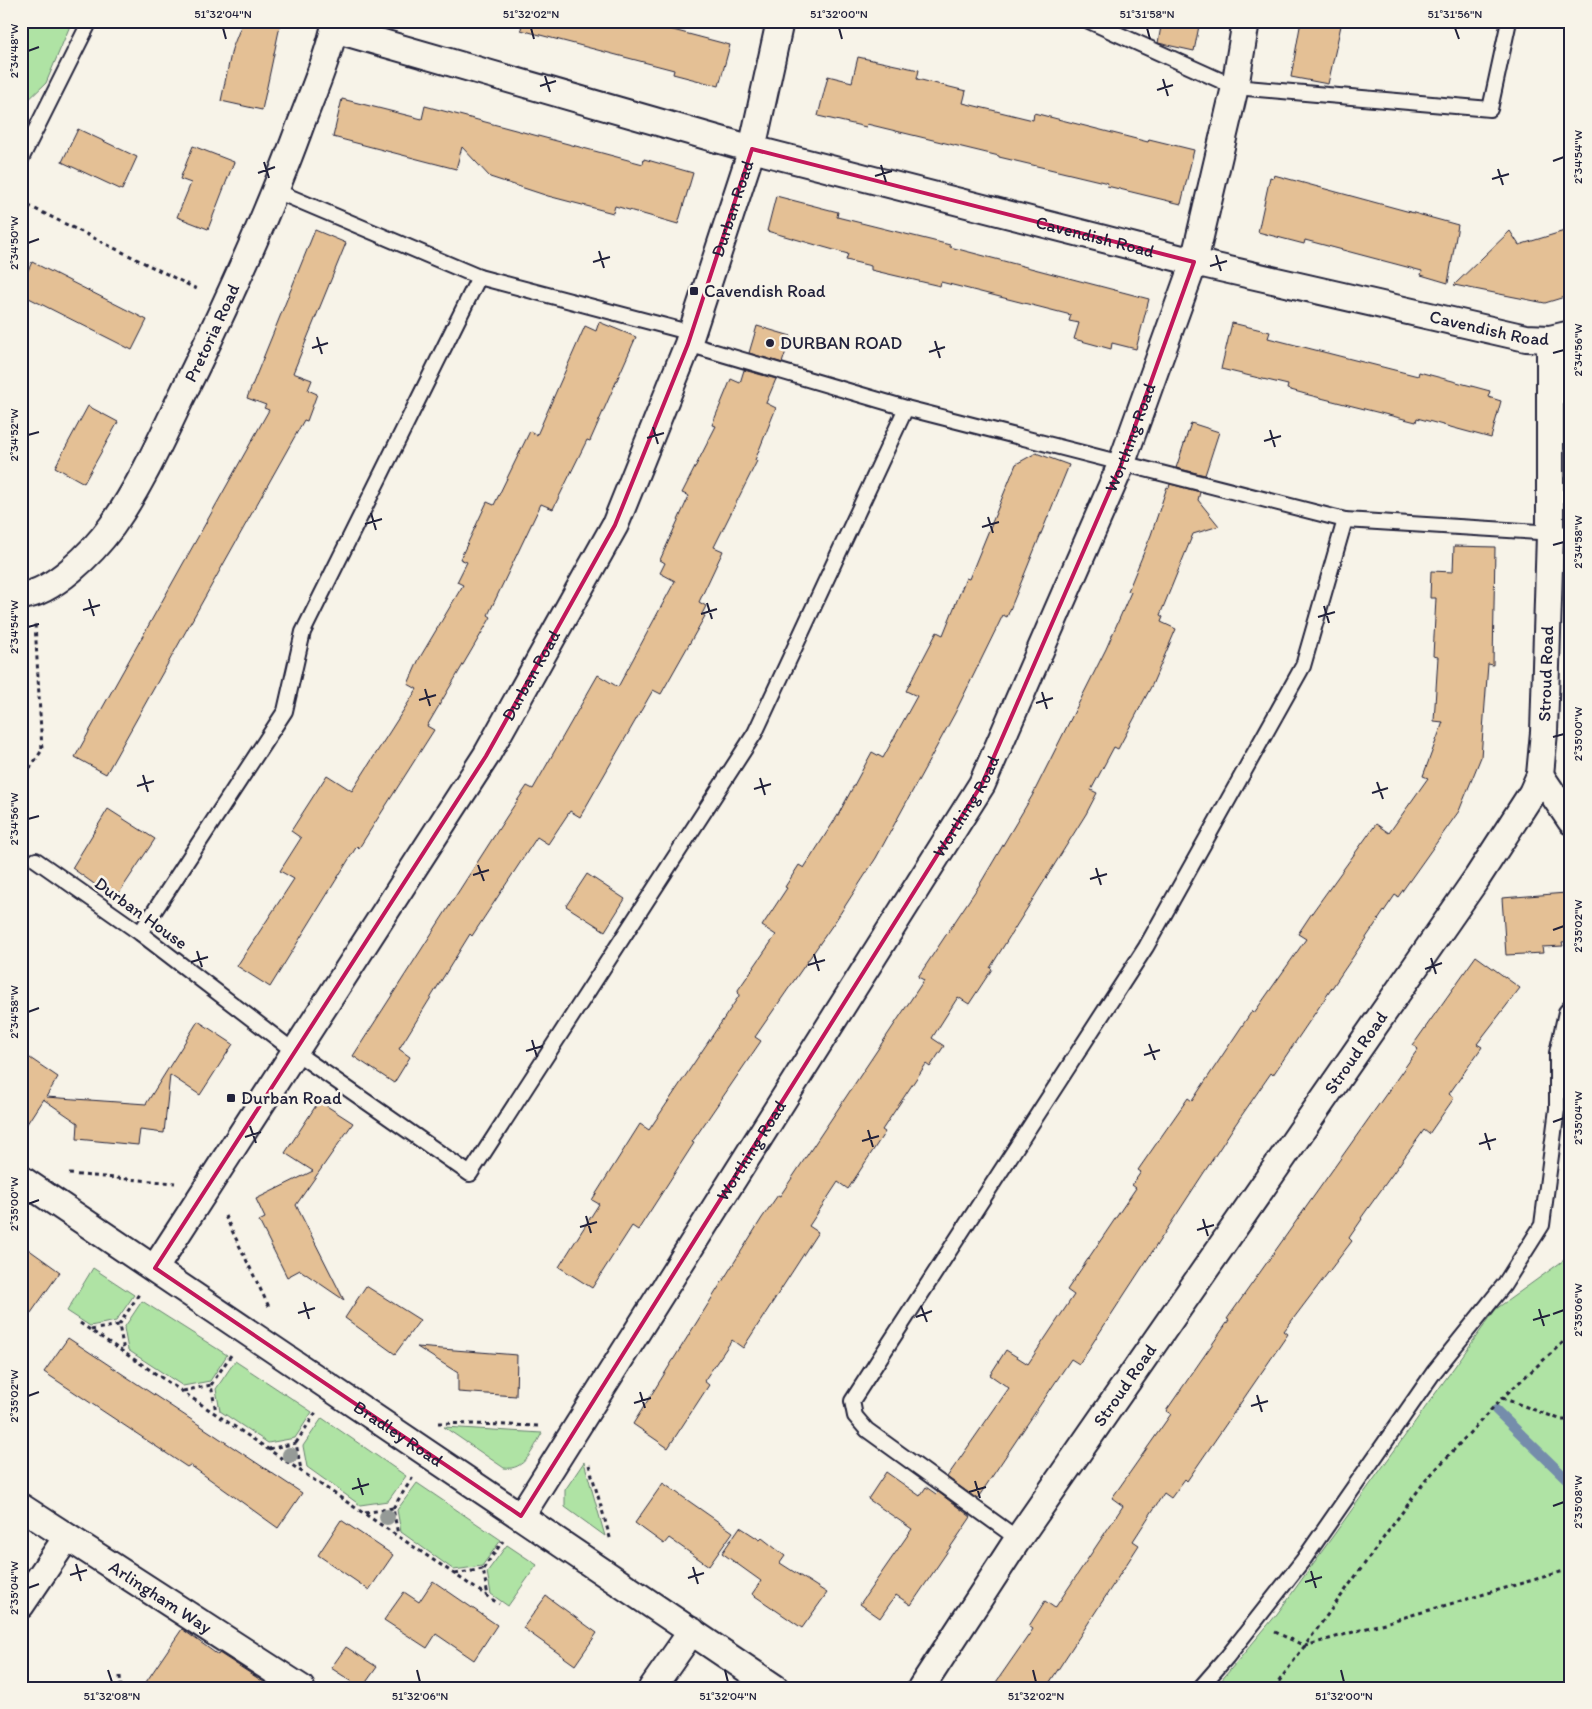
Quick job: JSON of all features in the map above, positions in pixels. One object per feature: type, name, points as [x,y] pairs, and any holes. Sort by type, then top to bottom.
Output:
[{"type":"street","name":"Durban Road","points":[[155,1268],[486,756],[614,525],[690,339],[752,149],[780,21]]},
{"type":"street","name":"Worthing Road","points":[[521,1516],[982,784],[1121,465],[1194,262],[1235,87],[1246,21]]},
{"type":"street","name":"Cavendish Road","points":[[335,25],[752,149],[1194,262],[1526,338],[1560,336]]},
{"type":"street","name":"Pretoria Road","points":[[27,596],[72,570],[112,527],[145,472],[227,303],[276,191],[335,25]]},
{"type":"street","name":"Stroud Road","points":[[921,1688],[1018,1538],[1476,878],[1532,793],[1540,775],[1560,534],[1560,336]]},
{"type":"street","points":[[1540,775],[1571,821]]},
{"type":"street","name":"Bradley Road","points":[[21,1179],[775,1688]]},
{"type":"street","name":"Arlingham Way","points":[[21,1507],[301,1688]]},
{"type":"street","points":[[21,1605],[66,1537]]},
{"type":"street","points":[[652,1688],[692,1631]]},
{"type":"lane","points":[[21,159],[90,21]]},
{"type":"lane","points":[[1089,21],[1235,87],[1490,109],[1509,21]]},
{"type":"lane","points":[[276,191],[479,277],[690,339],[906,408],[1121,465],[1344,520],[1560,534]]},
{"type":"lane","points":[[140,933],[285,711],[304,632],[479,277]]},
{"type":"lane","name":"Durban House","points":[[36,860],[140,933],[295,1052],[470,1174],[755,733],[906,408]]},
{"type":"lane","points":[[1018,1538],[867,1430],[855,1416],[852,1401],[1146,947],[1303,666],[1344,520]]},
{"type":"lane","points":[[1200,1688],[1304,1559],[1434,1372],[1504,1284],[1542,1225],[1556,1109],[1557,1053],[1566,1012],[1571,1006]]},
{"type":"path","points":[[21,202],[227,303]]},
{"type":"path","points":[[21,782],[42,750],[27,596]]},
{"type":"path","points":[[124,1352],[119,1325],[155,1268]]},
{"type":"path","points":[[80,1323],[499,1604]]},
{"type":"path","points":[[91,1330],[119,1325]]},
{"type":"path","points":[[1274,1688],[1425,1481],[1502,1398],[1571,1334]]},
{"type":"path","points":[[183,1391],[211,1386],[216,1413]]},
{"type":"path","points":[[1502,1398],[1562,1420],[1571,1420]]},
{"type":"path","points":[[269,1449],[296,1443],[301,1471]]},
{"type":"path","points":[[365,1513],[393,1508],[398,1536]]},
{"type":"path","points":[[455,1574],[483,1569],[488,1596]]},
{"type":"path","points":[[1254,1623],[1305,1646],[1571,1569]]},
{"type":"path","points":[[120,1676],[121,1688]]},
{"type":"highlighted area","points":[[752,149],[1194,262],[1121,465],[982,784],[521,1516],[155,1268],[486,756],[615,525],[688,344]]},
{"type":"green space","points":[[21,21],[72,21],[46,83],[21,107]]},
{"type":"green space","points":[[1571,1255],[1571,1688],[1215,1688],[1277,1614],[1496,1309]]},
{"type":"green space","points":[[93,1268],[134,1295],[116,1321],[90,1326],[67,1311]]},
{"type":"green space","points":[[142,1301],[227,1355],[210,1381],[183,1386],[128,1350],[124,1328]]},
{"type":"green space","points":[[235,1361],[312,1412],[295,1438],[268,1443],[220,1411],[216,1389]]},
{"type":"green space","points":[[322,1418],[406,1476],[388,1501],[360,1505],[307,1467],[303,1446]]},
{"type":"green space","points":[[444,1427],[542,1433],[532,1452],[523,1462],[518,1466],[504,1468]]},
{"type":"green space","points":[[584,1462],[605,1536],[565,1507],[565,1490]]},
{"type":"green space","points":[[417,1483],[501,1540],[482,1566],[454,1570],[401,1532],[397,1510]]},
{"type":"green space","points":[[507,1545],[537,1565],[508,1606],[491,1594],[487,1572]]},
{"type":"building","points":[[243,21],[281,21],[262,110],[221,101],[232,49]]},
{"type":"building","points":[[522,21],[639,21],[730,45],[719,86],[673,74],[674,70],[521,30]]},
{"type":"building","points":[[1162,21],[1200,21],[1194,51],[1158,43]]},
{"type":"building","points":[[1301,21],[1342,21],[1328,84],[1291,77]]},
{"type":"building","points":[[858,57],[919,70],[917,79],[966,91],[963,103],[1033,120],[1034,113],[1148,142],[1149,139],[1194,150],[1181,204],[1107,186],[1108,183],[867,124],[866,127],[818,116],[828,76],[852,82]]},
{"type":"building","points":[[342,99],[422,119],[425,106],[643,164],[644,159],[693,173],[678,224],[615,206],[613,213],[548,196],[490,177],[462,147],[456,169],[333,137]]},
{"type":"building","points":[[78,129],[137,157],[122,190],[62,162]]},
{"type":"building","points":[[193,146],[234,162],[208,229],[177,217],[191,183],[180,179]]},
{"type":"building","points":[[1274,175],[1458,225],[1448,283],[1421,275],[1422,271],[1305,240],[1304,244],[1258,232],[1270,177],[1273,178]]},
{"type":"building","points":[[776,196],[838,212],[837,217],[950,245],[950,247],[1149,299],[1136,349],[1112,343],[1111,349],[1074,339],[1079,323],[1069,321],[1071,315],[941,282],[940,286],[871,270],[871,266],[846,260],[848,254],[767,231]]},
{"type":"building","points":[[1571,229],[1571,295],[1545,303],[1454,285],[1510,231],[1519,245]]},
{"type":"building","points":[[315,230],[346,243],[293,373],[312,380],[308,390],[317,394],[307,421],[304,420],[106,774],[75,757],[269,410],[264,408],[266,405],[247,398]]},
{"type":"building","points":[[32,262],[147,320],[132,350],[21,294],[21,285]]},
{"type":"building","points":[[599,322],[636,337],[590,441],[587,440],[553,509],[541,504],[488,615],[491,617],[427,726],[434,730],[359,848],[357,846],[270,987],[237,966],[294,879],[280,871],[301,838],[291,831],[327,775],[352,791],[417,689],[408,684],[419,659],[463,585],[457,582],[467,562],[460,559],[487,502],[494,505],[530,431],[537,435],[585,326],[596,331]]},
{"type":"building","points":[[1232,323],[1270,332],[1268,338],[1418,376],[1419,372],[1490,391],[1488,397],[1501,401],[1491,438],[1417,418],[1416,422],[1309,395],[1287,389],[1288,385],[1221,369]]},
{"type":"building","name":"DURBAN ROAD","points":[[757,326],[791,336],[782,363],[749,353]]},
{"type":"building","points":[[744,370],[776,379],[766,403],[776,408],[755,460],[757,461],[714,547],[723,551],[699,602],[706,606],[702,614],[705,616],[661,694],[653,690],[580,817],[570,811],[548,844],[537,837],[472,936],[470,934],[399,1049],[410,1057],[394,1083],[353,1056],[527,786],[533,789],[598,675],[618,687],[675,581],[660,573],[665,563],[660,560],[689,496],[682,493],[716,426],[712,425],[731,379],[740,383]]},
{"type":"building","points":[[88,406],[118,422],[84,483],[55,467]]},
{"type":"building","points":[[1191,423],[1219,432],[1205,475],[1176,468]]},
{"type":"building","points":[[1036,453],[1069,465],[1007,617],[1003,615],[955,713],[876,858],[836,920],[755,1037],[761,1041],[692,1142],[694,1143],[638,1230],[632,1226],[592,1288],[559,1267],[599,1204],[592,1200],[640,1124],[649,1130],[739,996],[738,990],[776,935],[762,926],[787,888],[785,887],[799,865],[804,868],[838,815],[872,752],[883,758],[917,696],[906,691],[937,632],[943,635],[966,578],[969,579],[1016,464]]},
{"type":"building","points":[[1170,484],[1200,492],[1198,500],[1219,526],[1193,534],[1160,615],[1163,617],[1161,622],[1176,629],[1152,685],[1118,749],[1114,747],[1091,790],[1097,793],[1086,814],[990,968],[992,969],[969,1004],[958,997],[932,1038],[944,1046],[930,1067],[926,1064],[882,1130],[885,1132],[848,1189],[838,1182],[809,1226],[818,1232],[743,1348],[732,1340],[704,1381],[709,1385],[668,1448],[633,1424],[762,1218],[778,1195],[780,1196],[924,980],[918,977],[980,884],[1032,796],[1106,649],[1131,592],[1128,591],[1151,535],[1167,487],[1169,488]]},
{"type":"building","points":[[1454,546],[1495,547],[1493,665],[1488,664],[1481,757],[1459,811],[1398,897],[1395,895],[1273,1075],[1271,1073],[1235,1125],[1079,1364],[1071,1359],[977,1499],[947,1477],[1009,1388],[990,1375],[1006,1350],[1028,1364],[1074,1295],[1067,1290],[1136,1188],[1132,1185],[1141,1172],[1138,1170],[1188,1098],[1192,1101],[1252,1011],[1254,1013],[1306,939],[1298,934],[1314,910],[1376,824],[1389,833],[1428,778],[1423,776],[1443,722],[1434,721],[1438,657],[1433,656],[1436,598],[1430,598],[1431,571],[1453,572]]},
{"type":"building","points":[[108,809],[155,839],[115,899],[72,868]]},
{"type":"building","points":[[587,874],[625,899],[605,931],[566,906]]},
{"type":"building","points":[[1566,893],[1565,896],[1571,896],[1571,941],[1562,942],[1563,946],[1542,947],[1543,953],[1506,955],[1502,898]]},
{"type":"building","points":[[1476,956],[1520,988],[1477,1044],[1482,1047],[1449,1094],[1454,1098],[1429,1134],[1424,1130],[1361,1218],[1349,1238],[1352,1241],[1284,1331],[1288,1334],[1187,1481],[1185,1479],[1171,1498],[1164,1493],[1133,1541],[1139,1545],[1046,1688],[992,1688],[1033,1629],[1029,1626],[1045,1601],[1055,1608],[1123,1506],[1112,1498],[1171,1414],[1166,1411],[1229,1320],[1227,1319],[1418,1049],[1413,1045]]},
{"type":"building","points":[[198,1021],[233,1044],[200,1095],[170,1075],[164,1133],[140,1130],[138,1145],[77,1139],[78,1123],[43,1099],[21,1133],[21,1052],[58,1077],[46,1097],[146,1104]]},
{"type":"building","points":[[319,1101],[353,1123],[296,1205],[344,1300],[300,1270],[287,1277],[259,1221],[265,1218],[256,1199],[313,1171],[285,1153]]},
{"type":"building","points":[[21,1244],[60,1272],[21,1327]]},
{"type":"building","points":[[366,1286],[420,1320],[395,1354],[345,1318]]},
{"type":"building","points":[[68,1338],[302,1493],[278,1528],[190,1465],[187,1467],[44,1372]]},
{"type":"building","points":[[417,1347],[517,1355],[516,1396],[458,1392],[458,1373]]},
{"type":"building","points":[[886,1472],[920,1496],[926,1487],[936,1494],[938,1492],[971,1517],[911,1605],[896,1595],[880,1618],[860,1604],[912,1529],[868,1499]]},
{"type":"building","points":[[663,1483],[733,1532],[709,1566],[669,1538],[664,1544],[635,1523]]},
{"type":"building","points":[[341,1520],[393,1555],[369,1590],[318,1555]]},
{"type":"building","points":[[740,1527],[760,1540],[762,1538],[785,1556],[780,1563],[827,1593],[802,1628],[752,1594],[761,1581],[722,1553]]},
{"type":"building","points":[[433,1581],[497,1625],[474,1660],[436,1634],[427,1648],[384,1620],[404,1592],[419,1602]]},
{"type":"building","points":[[546,1596],[597,1633],[575,1665],[523,1628]]},
{"type":"building","points":[[182,1629],[218,1655],[219,1653],[273,1688],[142,1688]]},
{"type":"building","points":[[346,1647],[377,1667],[362,1688],[331,1668]]},
{"type":"waterway","points":[[1496,1410],[1571,1483]]},
{"type":"place","name":"Cavendish Road","points":[[694,291]]},
{"type":"place","name":"DURBAN ROAD","points":[[770,343]]},
{"type":"place","name":"Durban Road","points":[[231,1098]]}]
